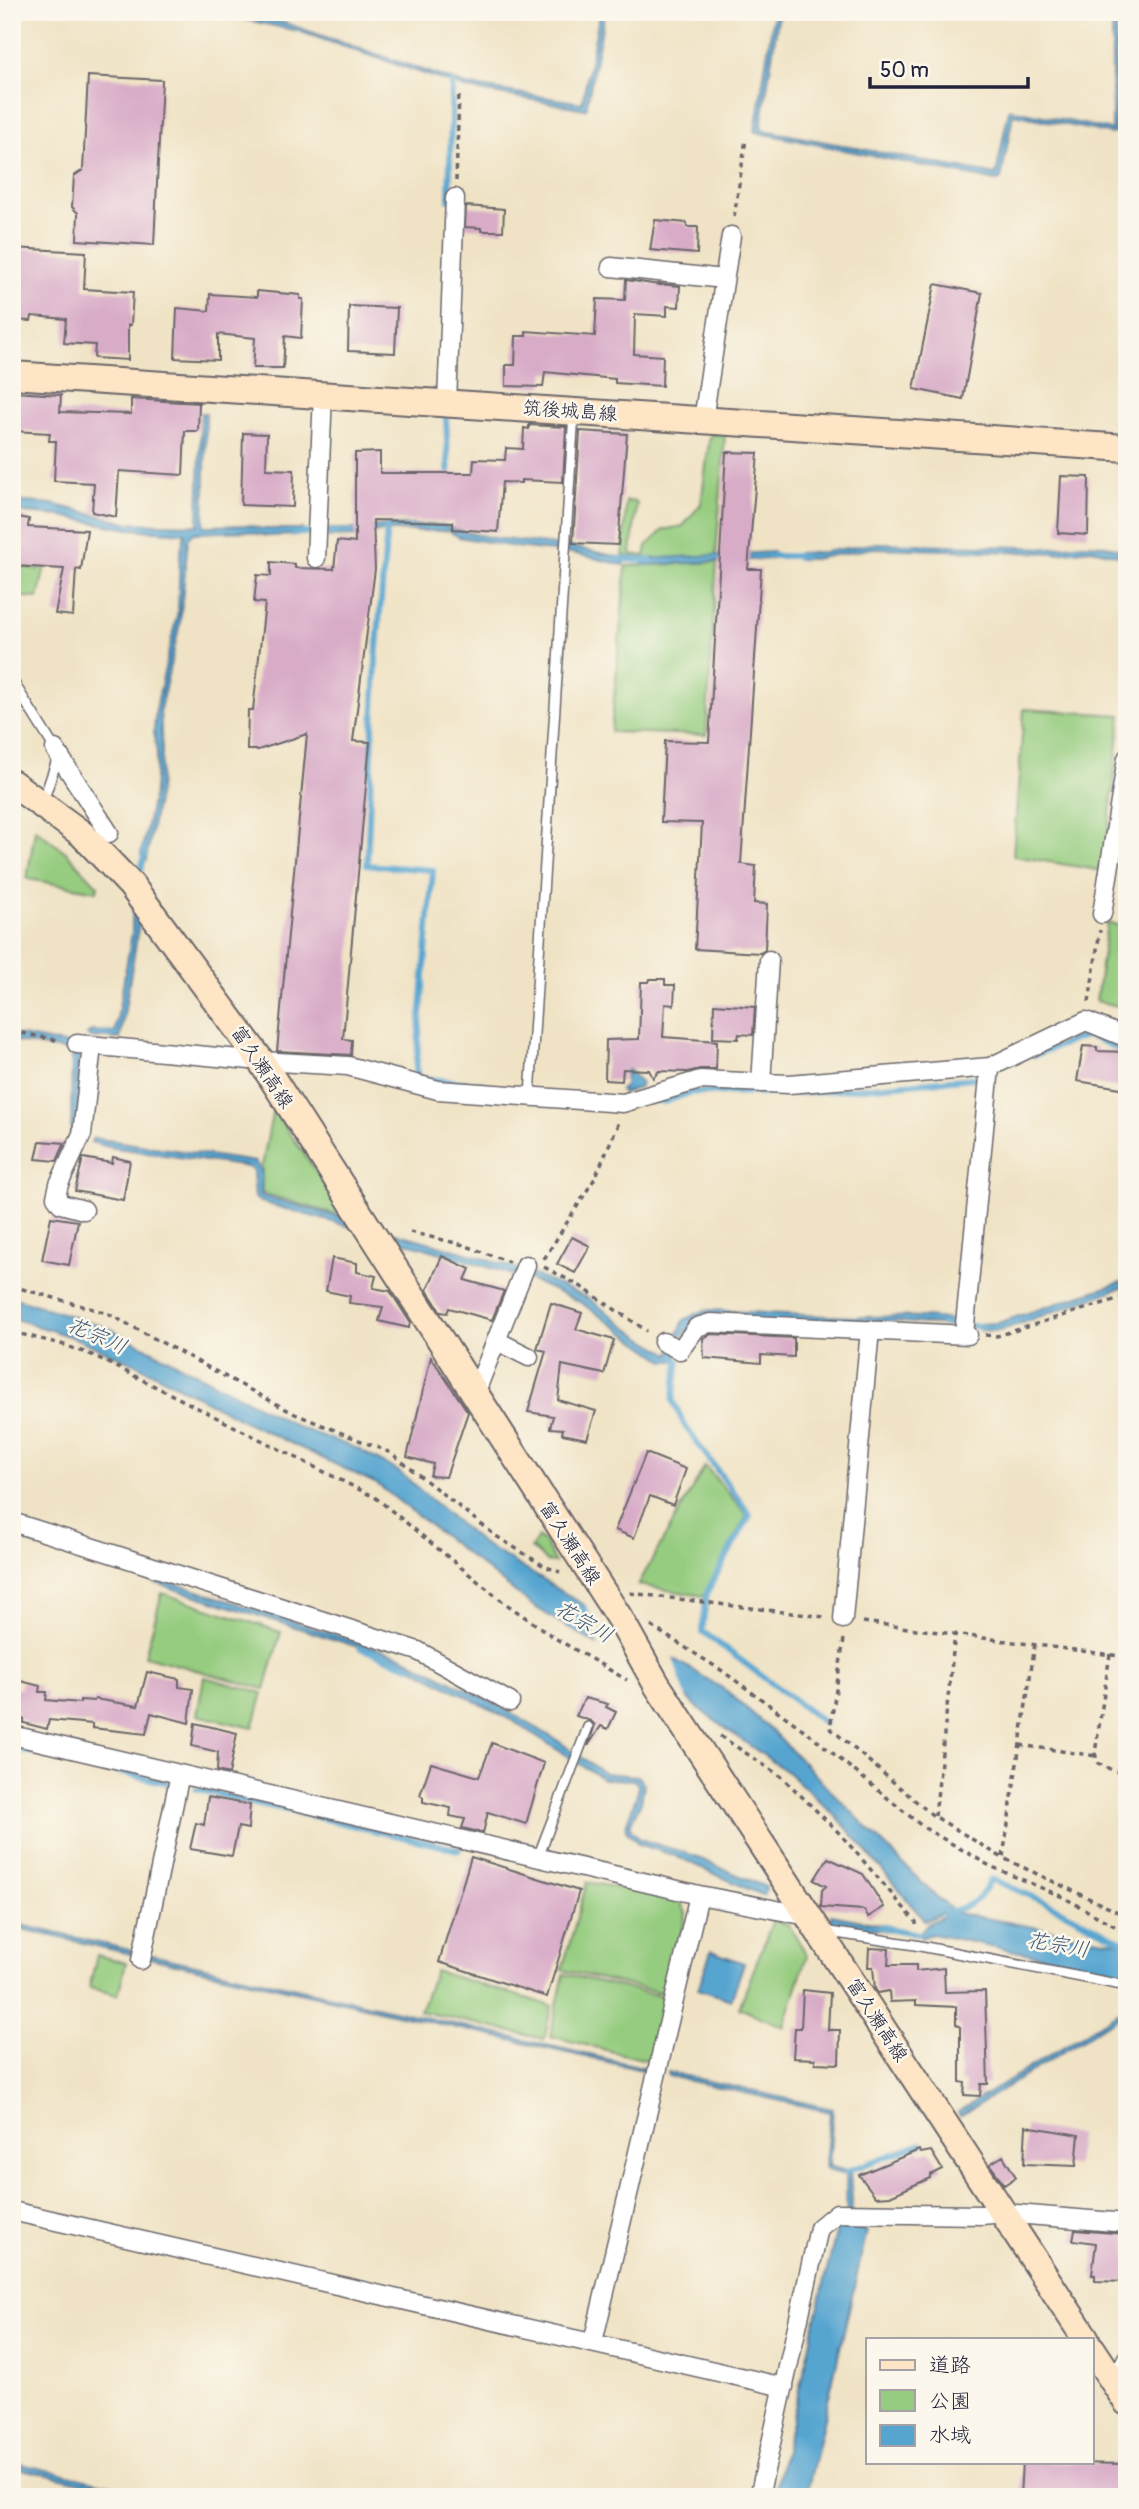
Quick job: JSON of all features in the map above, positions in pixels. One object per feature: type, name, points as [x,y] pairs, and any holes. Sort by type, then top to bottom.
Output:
[{"type":"main road","name":"筑後城島線","points":[[12,375],[1127,448]]},
{"type":"main road","name":"富久瀬高線","points":[[12,783],[82,834],[131,885],[261,1061],[590,1574],[630,1619],[646,1685],[813,1923],[1085,2338]]},
{"type":"main road","points":[[1094,2352],[1121,2393]]},
{"type":"street","points":[[447,403],[455,198]]},
{"type":"street","points":[[703,420],[731,236]]},
{"type":"street","points":[[611,267],[724,279]]},
{"type":"street","points":[[316,558],[323,394]]},
{"type":"street","points":[[55,749],[110,833]]},
{"type":"street","points":[[1102,914],[1127,758]]},
{"type":"street","points":[[761,1083],[769,960]]},
{"type":"street","points":[[84,1210],[61,1204],[56,1197],[59,1184],[82,1134],[85,1045],[348,1066],[438,1090],[622,1103],[700,1080],[789,1084],[990,1067],[1086,1021],[1127,1038]]},
{"type":"street","points":[[663,1342],[680,1350],[697,1327],[710,1323],[966,1335],[990,1067]]},
{"type":"street","points":[[475,1394],[533,1265]]},
{"type":"street","points":[[844,1626],[870,1330]]},
{"type":"street","points":[[497,1341],[529,1357]]},
{"type":"street","points":[[12,1523],[418,1651],[510,1702]]},
{"type":"street","points":[[12,1735],[813,1923]]},
{"type":"street","points":[[141,1959],[180,1774]]},
{"type":"street","points":[[593,2342],[699,1895]]},
{"type":"street","points":[[12,2211],[784,2387]]},
{"type":"street","points":[[760,2497],[818,2228],[837,2213],[1003,2213],[1127,2223]]},
{"type":"street","points":[[1121,2393],[1127,2358]]},
{"type":"lane","points":[[530,1096],[575,412]]},
{"type":"lane","points":[[12,681],[55,749],[57,763],[41,804]]},
{"type":"lane","points":[[538,1857],[588,1727]]},
{"type":"lane","points":[[813,1923],[1127,1986]]},
{"type":"path","points":[[455,198],[459,94]]},
{"type":"path","points":[[731,236],[746,139]]},
{"type":"path","points":[[1086,1021],[1102,914]]},
{"type":"path","points":[[12,1031],[85,1045]]},
{"type":"path","points":[[533,1265],[594,1178],[621,1118],[622,1103]]},
{"type":"path","points":[[12,1286],[107,1313],[295,1414],[391,1453],[496,1536],[544,1566],[562,1572],[590,1574]]},
{"type":"path","points":[[966,1335],[997,1336],[1127,1296]]},
{"type":"path","points":[[12,1332],[61,1343],[95,1356],[376,1498],[434,1548],[555,1638],[646,1685]]},
{"type":"path","points":[[630,1619],[721,1670],[808,1733],[923,1826],[990,1866],[1063,1897],[1127,1933]]},
{"type":"path","points":[[844,1626],[830,1728],[935,1817],[1003,1858],[1118,1912],[1127,1881]]},
{"type":"path","points":[[935,1817],[955,1634]]},
{"type":"path","points":[[1003,1858],[1035,1644]]},
{"type":"path","points":[[1110,1654],[1096,1756],[1098,1763],[1127,1774]]},
{"type":"path","points":[[716,1734],[782,1777],[841,1835],[916,1922],[915,1945]]},
{"type":"path","points":[[1020,1745],[1096,1756]]},
{"type":"green space","points":[[725,434],[716,556],[651,559],[623,556],[626,501],[637,502],[631,554],[645,556],[647,546],[663,530],[683,526],[701,504],[710,435]]},
{"type":"green space","points":[[717,562],[706,735],[611,732],[626,566]]},
{"type":"green space","points":[[12,565],[38,570],[45,567],[38,598],[12,596]]},
{"type":"green space","points":[[1024,709],[1121,715],[1104,871],[1013,856]]},
{"type":"green space","points":[[35,829],[67,853],[98,886],[97,891],[27,879]]},
{"type":"green space","points":[[1107,923],[1127,927],[1127,1008],[1096,1001]]},
{"type":"green space","points":[[273,1109],[348,1218],[262,1193],[262,1166]]},
{"type":"green space","points":[[705,1466],[747,1515],[703,1596],[638,1585]]},
{"type":"green space","points":[[538,1537],[545,1543],[555,1563],[547,1562],[531,1548]]},
{"type":"green space","points":[[162,1593],[281,1632],[265,1689],[145,1656]]},
{"type":"green space","points":[[204,1677],[263,1693],[253,1728],[197,1715]]},
{"type":"green space","points":[[587,1882],[679,1899],[686,1913],[668,1994],[562,1970]]},
{"type":"green space","points":[[773,1920],[789,1925],[807,1955],[784,2027],[739,2008]]},
{"type":"green space","points":[[97,1955],[126,1963],[118,1995],[89,1988]]},
{"type":"green space","points":[[435,1971],[552,2006],[544,2039],[420,2011]]},
{"type":"green space","points":[[564,1974],[666,1997],[650,2061],[550,2036]]},
{"type":"water","points":[[209,12],[236,12],[285,23],[467,85],[582,103],[600,12],[605,12],[586,109],[468,89],[298,31]]},
{"type":"water","points":[[774,12],[779,12],[761,127],[764,130],[996,175],[1009,109],[1112,130],[1112,12],[1116,12],[1116,132],[1112,134],[1013,114],[1001,179],[997,181],[755,132]]},
{"type":"water","points":[[201,413],[206,413],[204,526],[248,525],[262,529],[302,529],[303,535],[266,536],[247,531],[194,533],[188,539],[180,623],[160,709],[162,753],[159,789],[146,860],[141,855],[154,791],[157,754],[154,732],[156,708],[178,611],[180,555],[185,533],[128,529],[61,516],[12,512],[12,501],[52,504],[128,523],[198,525]]},
{"type":"water","points":[[384,525],[442,525],[494,538],[572,547],[624,558],[624,565],[572,553],[459,537],[449,531],[383,531],[361,536],[328,537],[328,529],[359,529]]},
{"type":"water","points":[[877,543],[1050,548],[1083,544],[1104,545],[1127,551],[1127,557],[1091,549],[1056,553],[873,548],[813,559],[797,559],[798,553],[824,552]]},
{"type":"water","points":[[773,552],[772,559],[643,565],[643,559]]},
{"type":"water","points":[[141,895],[120,1039],[91,1039],[87,1035],[91,1031],[115,1032],[132,933],[133,896]]},
{"type":"water","points":[[12,1034],[79,1049],[78,1132],[71,1139],[72,1052],[12,1040]]},
{"type":"water","points":[[626,1066],[641,1084],[639,1088],[623,1093],[620,1090],[625,1086]]},
{"type":"water","points":[[93,1138],[255,1162],[261,1170],[263,1196],[518,1269],[515,1276],[261,1202],[255,1198],[253,1170],[248,1167],[109,1147],[91,1142]]},
{"type":"water","points":[[532,1274],[588,1298],[641,1337],[670,1354],[684,1320],[705,1310],[927,1317],[950,1320],[950,1326],[892,1321],[685,1331],[676,1361],[665,1361],[580,1302],[528,1279]]},
{"type":"water","points":[[1127,1282],[1127,1288],[1120,1288],[999,1331],[979,1330],[978,1324],[998,1323]]},
{"type":"water","name":"花宗川","points":[[12,1297],[111,1329],[300,1428],[358,1449],[398,1471],[480,1542],[727,1691],[769,1728],[951,1909],[925,1921],[840,1820],[790,1774],[708,1716],[681,1693],[533,1606],[377,1484],[250,1424],[136,1364],[72,1337],[12,1318]]},
{"type":"water","points":[[21,1534],[401,1656],[497,1705],[557,1740],[604,1773],[638,1776],[644,1785],[641,1802],[630,1825],[640,1839],[689,1854],[766,1887],[764,1896],[673,1855],[639,1844],[626,1831],[638,1791],[634,1780],[603,1779],[513,1721],[396,1659],[26,1542],[18,1538]]},
{"type":"water","name":"花宗川","points":[[952,1912],[1127,1944],[1127,1974],[932,1934],[921,1938],[919,1934],[927,1924]]},
{"type":"water","points":[[831,1915],[889,1926],[887,1931],[831,1923]]},
{"type":"water","points":[[12,1923],[647,2068],[647,2071],[12,1927]]},
{"type":"water","points":[[711,1951],[744,1963],[731,2000],[698,1989]]},
{"type":"water","points":[[1127,2007],[1127,2012],[960,2116],[958,2112]]},
{"type":"water","points":[[668,2072],[833,2109],[829,2166],[850,2172],[851,2228],[867,2231],[806,2497],[774,2497],[837,2228],[847,2229],[846,2175],[825,2167],[830,2112],[668,2076]]},
{"type":"water","points":[[12,2462],[164,2497],[147,2497],[12,2467]]},
{"type":"pier","points":[[581,1598],[671,1653],[688,1703],[599,1650],[590,1613]]},
{"type":"building","points":[[88,76],[162,80],[154,245],[77,240],[78,213],[72,207],[74,176],[83,170]]},
{"type":"building","points":[[466,206],[504,209],[503,231],[481,231],[481,228],[465,227]]},
{"type":"building","points":[[655,220],[687,223],[687,227],[698,227],[697,254],[650,250]]},
{"type":"building","points":[[12,248],[86,252],[84,289],[133,292],[131,325],[128,325],[128,360],[94,358],[95,345],[64,343],[66,319],[32,316],[31,321],[12,320]]},
{"type":"building","points":[[626,280],[680,286],[679,307],[667,306],[667,316],[635,314],[634,354],[663,356],[662,386],[615,383],[615,379],[545,372],[543,387],[506,386],[506,365],[515,365],[516,336],[526,336],[526,331],[595,336],[597,299],[625,300]]},
{"type":"building","points":[[935,284],[982,293],[963,399],[914,389]]},
{"type":"building","points":[[257,291],[300,295],[300,299],[303,299],[301,338],[285,336],[283,368],[253,368],[255,338],[218,334],[218,360],[175,358],[177,308],[209,311],[210,294],[257,297]]},
{"type":"building","points":[[349,306],[397,308],[395,353],[348,351]]},
{"type":"building","points":[[12,392],[61,395],[60,412],[131,414],[131,399],[199,403],[198,431],[185,431],[183,475],[119,471],[116,517],[92,512],[94,483],[54,481],[56,441],[49,441],[50,433],[12,431]]},
{"type":"building","points":[[529,425],[566,427],[563,482],[502,482],[498,532],[453,529],[453,522],[373,520],[375,569],[353,741],[370,742],[343,1039],[352,1040],[351,1055],[277,1051],[307,734],[258,750],[247,750],[248,710],[253,710],[265,603],[254,602],[257,575],[271,576],[271,562],[295,564],[295,568],[334,569],[337,541],[355,543],[355,453],[380,452],[380,473],[473,473],[474,459],[505,460],[506,448],[523,449],[524,428],[529,429]]},
{"type":"building","points":[[580,431],[627,434],[618,545],[573,543]]},
{"type":"building","points":[[243,433],[267,434],[266,469],[294,470],[293,507],[241,505]]},
{"type":"building","points":[[726,452],[758,453],[748,569],[761,569],[741,864],[756,866],[754,903],[767,904],[765,950],[760,953],[695,949],[702,823],[661,822],[665,741],[709,742]]},
{"type":"building","points":[[1061,476],[1089,477],[1088,535],[1058,533]]},
{"type":"building","points":[[12,516],[29,519],[28,527],[87,530],[81,570],[76,569],[73,616],[55,614],[64,569],[12,566]]},
{"type":"building","points":[[650,979],[665,979],[665,985],[675,985],[674,1005],[665,1004],[663,1037],[717,1041],[716,1069],[659,1071],[653,1078],[649,1070],[623,1069],[622,1081],[605,1080],[606,1040],[639,1039],[641,982],[649,982]]},
{"type":"building","points":[[714,1004],[755,1007],[753,1035],[739,1034],[738,1039],[713,1038]]},
{"type":"building","points":[[1083,1046],[1097,1047],[1097,1051],[1127,1052],[1127,1089],[1077,1081]]},
{"type":"building","points":[[40,1141],[65,1143],[57,1161],[36,1159]]},
{"type":"building","points":[[113,1157],[130,1161],[123,1200],[75,1191],[83,1158],[112,1163]]},
{"type":"building","points":[[51,1217],[78,1221],[69,1265],[42,1260]]},
{"type":"building","points":[[572,1237],[590,1246],[575,1273],[557,1264]]},
{"type":"building","points":[[442,1256],[470,1269],[465,1280],[504,1291],[492,1320],[449,1308],[447,1313],[441,1312],[427,1290]]},
{"type":"building","points":[[332,1258],[357,1263],[357,1272],[376,1276],[373,1288],[390,1291],[410,1322],[409,1328],[379,1321],[383,1307],[349,1303],[350,1296],[326,1291]]},
{"type":"building","points":[[551,1303],[582,1313],[576,1329],[614,1340],[604,1374],[562,1365],[558,1400],[596,1411],[587,1439],[562,1434],[563,1429],[550,1428],[553,1416],[528,1412],[546,1351],[537,1349]]},
{"type":"building","points":[[711,1334],[794,1338],[794,1357],[761,1355],[761,1363],[704,1358],[703,1338]]},
{"type":"building","points":[[431,1357],[468,1412],[446,1477],[430,1476],[433,1464],[407,1457]]},
{"type":"building","points":[[646,1453],[686,1469],[673,1505],[650,1496],[634,1538],[615,1530]]},
{"type":"building","points":[[147,1672],[179,1679],[179,1687],[193,1689],[189,1723],[151,1713],[146,1734],[92,1728],[92,1724],[49,1720],[47,1729],[24,1723],[24,1719],[16,1719],[17,1710],[12,1709],[12,1687],[21,1689],[21,1681],[40,1686],[39,1692],[47,1692],[46,1700],[80,1703],[80,1700],[95,1699],[138,1706]]},
{"type":"building","points":[[585,1698],[608,1704],[606,1707],[616,1712],[608,1729],[601,1726],[588,1746],[595,1725],[576,1716]]},
{"type":"building","points":[[195,1723],[237,1733],[229,1774],[217,1771],[218,1752],[192,1746]]},
{"type":"building","points":[[492,1743],[544,1763],[526,1824],[488,1812],[483,1833],[462,1828],[465,1819],[450,1816],[451,1808],[423,1802],[420,1795],[431,1763],[479,1777]]},
{"type":"building","points":[[208,1797],[250,1805],[248,1829],[238,1827],[232,1856],[190,1849],[196,1823],[204,1825]]},
{"type":"building","points":[[471,1857],[579,1891],[547,1997],[439,1962]]},
{"type":"building","points":[[828,1858],[863,1874],[884,1907],[868,1917],[864,1910],[821,1907],[822,1890],[826,1886],[814,1880]]},
{"type":"building","points":[[869,1948],[889,1949],[888,1965],[916,1965],[916,1971],[944,1968],[945,1992],[985,1991],[988,2084],[981,2084],[980,2096],[964,2095],[965,2083],[960,2082],[960,2027],[956,2024],[956,2007],[916,2005],[916,2001],[890,2002],[889,1991],[878,1993],[875,1989],[873,1967],[868,1967]]},
{"type":"building","points":[[803,1990],[830,1993],[828,2030],[840,2030],[839,2064],[815,2063],[815,2059],[793,2058],[795,2028],[801,2028]]},
{"type":"building","points":[[1026,2126],[1079,2135],[1076,2166],[1024,2164]]},
{"type":"building","points":[[919,2150],[921,2153],[931,2151],[942,2169],[930,2175],[930,2178],[890,2196],[876,2197],[859,2175]]},
{"type":"building","points":[[1003,2156],[1016,2177],[1004,2185],[990,2164]]},
{"type":"building","points":[[1075,2230],[1127,2234],[1127,2282],[1095,2281],[1095,2275],[1092,2275],[1096,2243],[1073,2240]]},
{"type":"building","points":[[1022,2464],[1123,2464],[1122,2497],[1020,2497]]},
{"type":"waterway","points":[[449,200],[452,83]]},
{"type":"waterway","points":[[446,418],[449,479]]},
{"type":"waterway","points":[[387,528],[376,660],[367,865],[433,870],[416,1070],[420,1078],[486,1085]]},
{"type":"waterway","points":[[294,533],[336,532]]},
{"type":"waterway","points":[[767,556],[805,556]]},
{"type":"waterway","points":[[616,559],[651,561]]},
{"type":"waterway","points":[[139,883],[145,849]]},
{"type":"waterway","points":[[1035,1055],[1087,1035],[1127,1053]]},
{"type":"waterway","points":[[654,1100],[665,1102],[692,1092],[807,1093],[974,1078],[982,1075]]},
{"type":"waterway","points":[[943,1323],[984,1327]]},
{"type":"waterway","points":[[674,1358],[679,1361],[673,1401],[685,1426],[750,1515],[707,1592],[702,1631],[824,1723]]},
{"type":"waterway","points":[[12,1534],[27,1539]]},
{"type":"waterway","points":[[360,1648],[409,1666]]},
{"type":"waterway","points":[[12,1748],[168,1783]]},
{"type":"waterway","points":[[196,1789],[459,1850]]},
{"type":"waterway","points":[[944,1914],[972,1903],[982,1894],[991,1879],[1045,1902],[1127,1944]]},
{"type":"waterway","points":[[880,1927],[919,1934]]},
{"type":"waterway","points":[[845,2172],[921,2144]]}]
